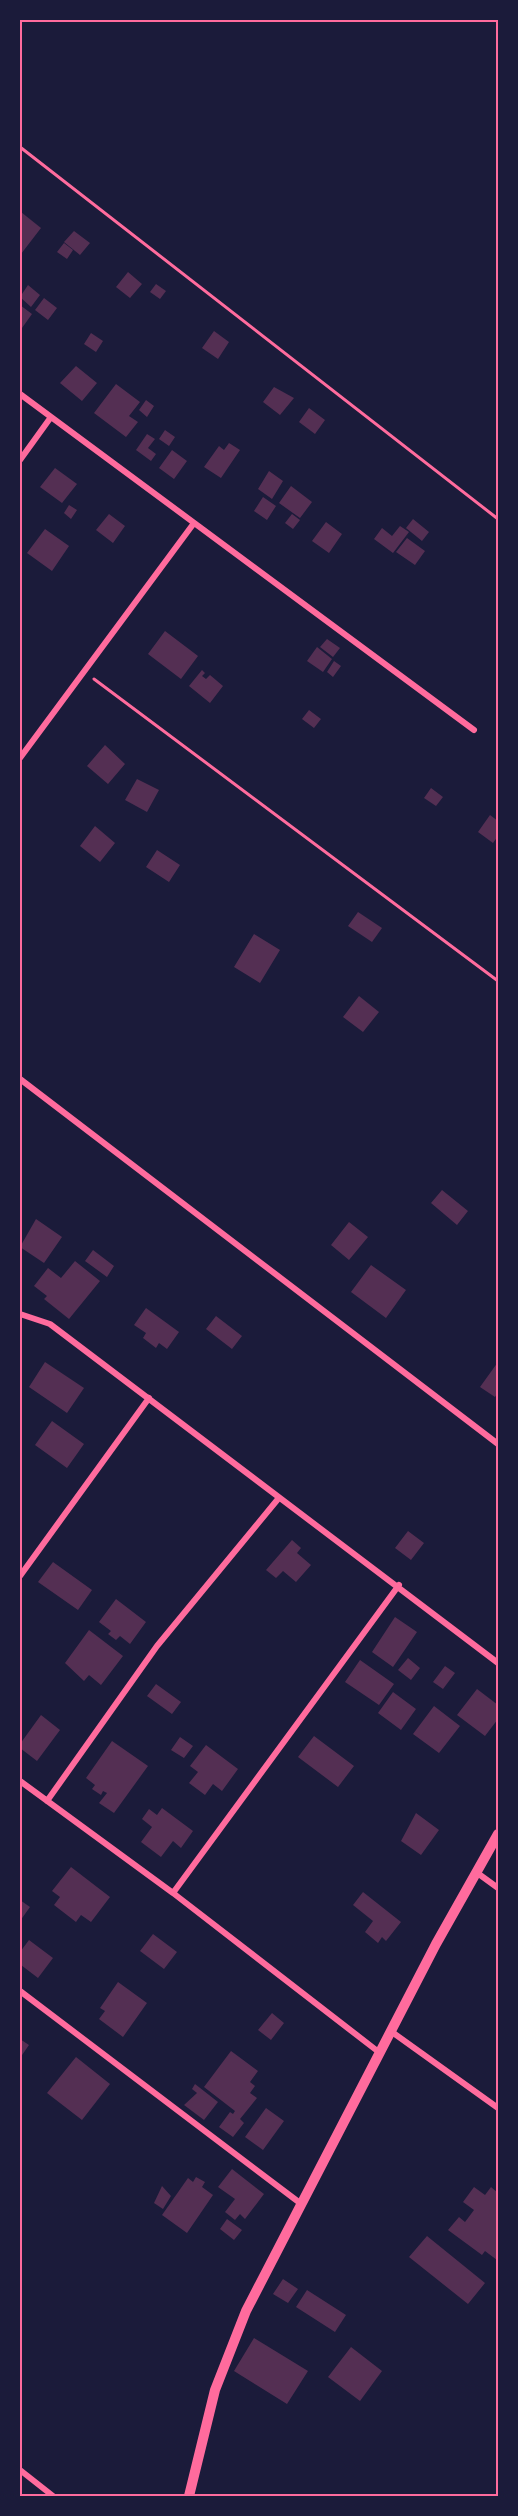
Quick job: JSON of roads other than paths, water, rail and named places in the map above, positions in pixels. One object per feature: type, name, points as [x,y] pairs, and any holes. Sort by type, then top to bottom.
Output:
[{"type":"street","points":[[20,394],[474,730]]},
{"type":"street","points":[[20,460],[51,417]]},
{"type":"street","points":[[20,758],[194,523]]},
{"type":"street","points":[[20,1079],[498,1444]]},
{"type":"street","points":[[20,1314],[50,1324],[278,1499],[399,1585],[498,1663]]},
{"type":"street","points":[[20,1575],[149,1398]]},
{"type":"street","points":[[46,1802],[157,1646],[278,1499]]},
{"type":"street","points":[[173,1893],[399,1585]]},
{"type":"street","points":[[20,1780],[46,1802],[173,1893],[380,2053]]},
{"type":"street","points":[[189,2496],[202,2433],[228,2352],[300,2203],[498,1834]]},
{"type":"street","points":[[476,1872],[498,1888]]},
{"type":"street","points":[[20,1991],[300,2203]]},
{"type":"street","points":[[392,2032],[498,2108]]},
{"type":"street","points":[[20,2470],[53,2496]]}]
